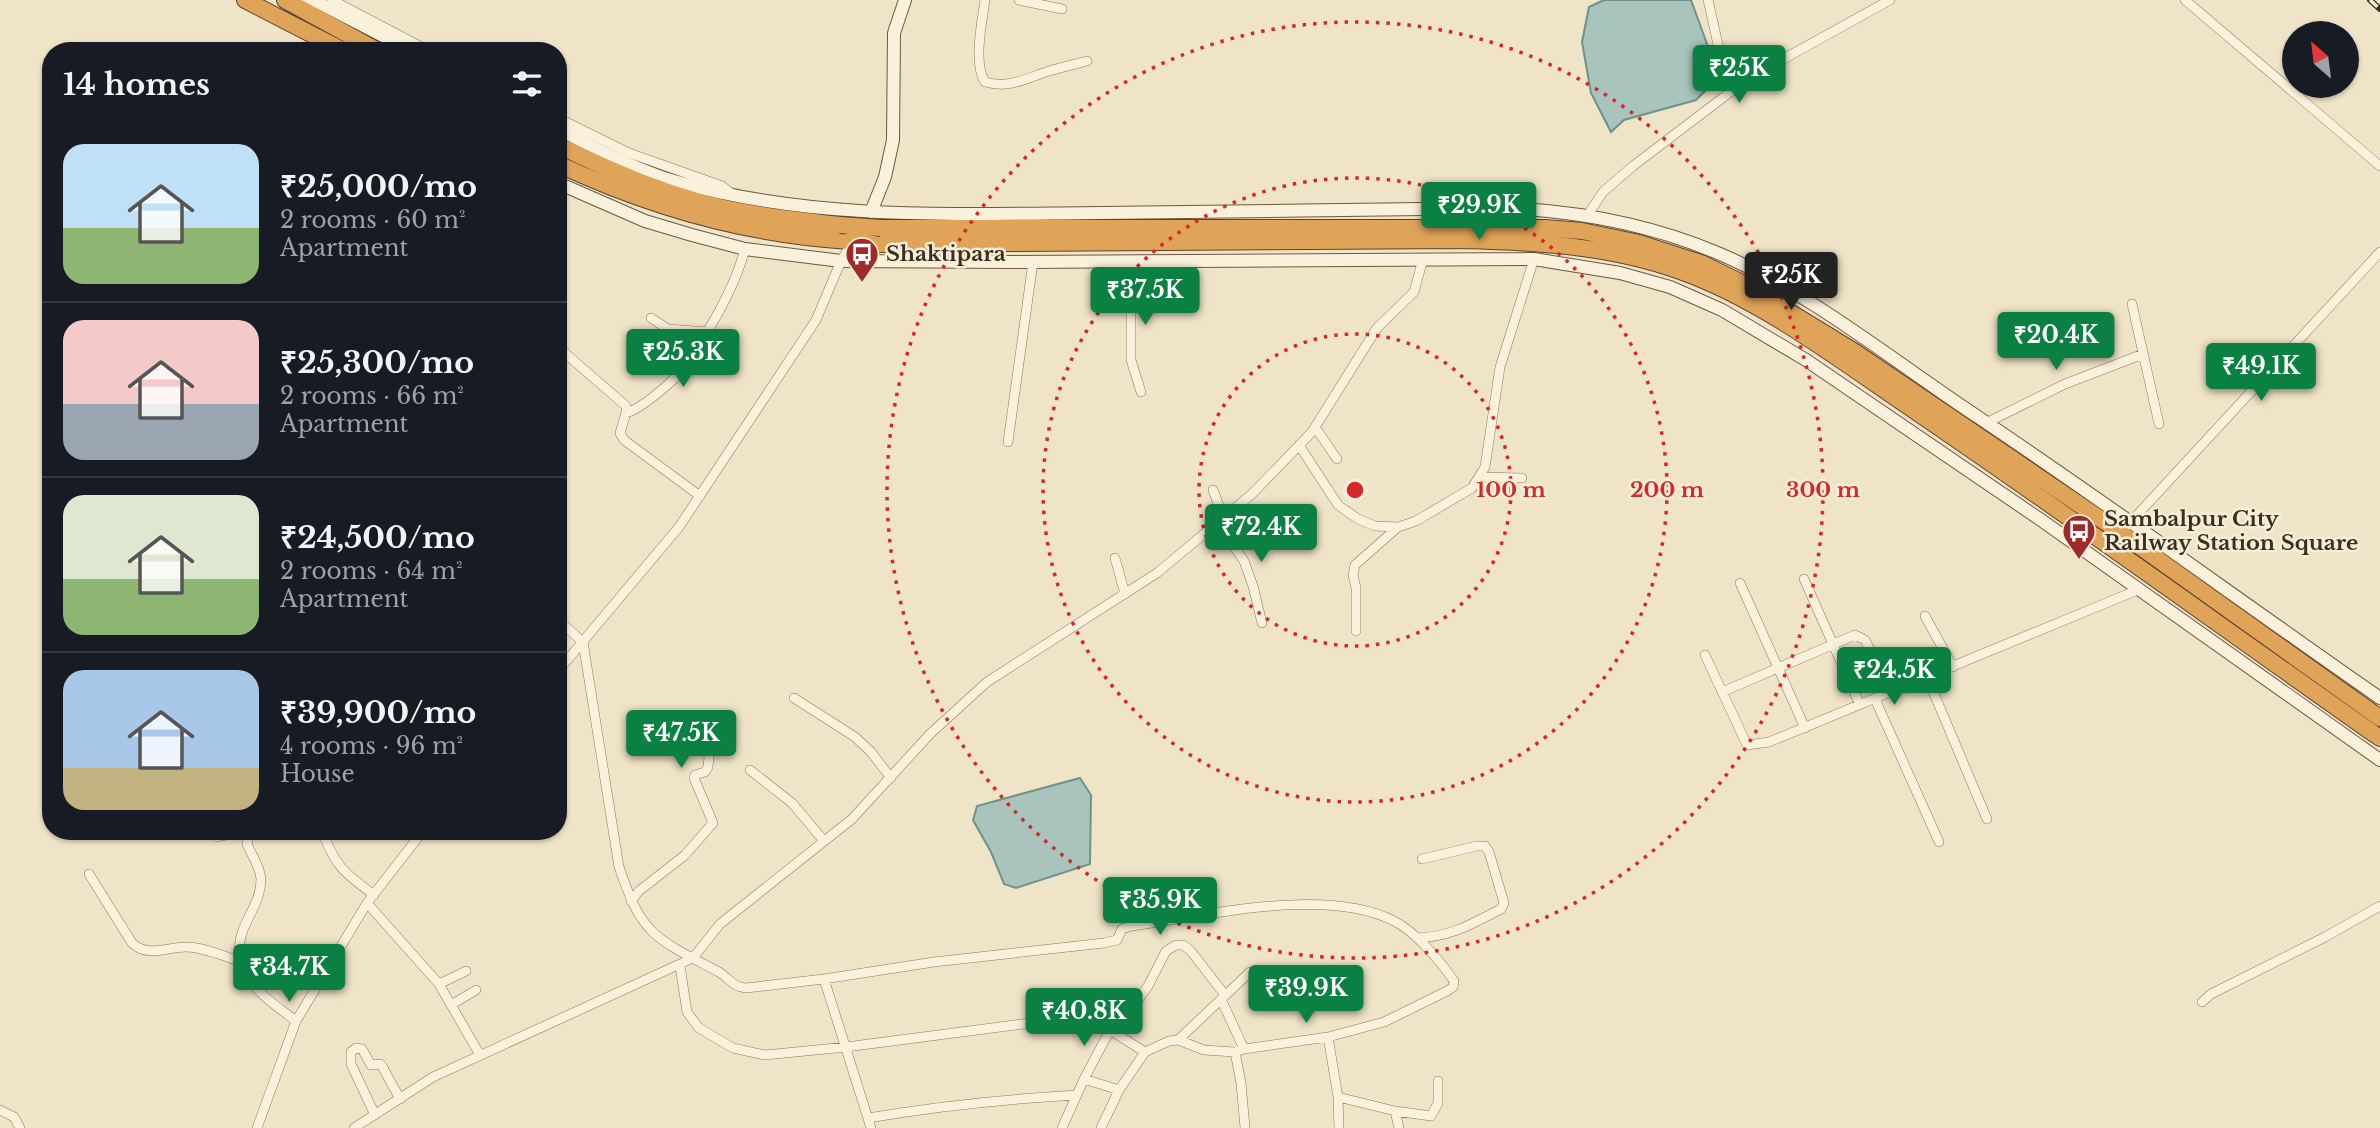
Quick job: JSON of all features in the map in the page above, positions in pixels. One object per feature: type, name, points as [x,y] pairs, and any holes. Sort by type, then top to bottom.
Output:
[{"type":"highway","points":[[245,0],[327,42]]},
{"type":"highway","points":[[285,0],[362,42]]},
{"type":"highway","points":[[567,150],[644,190]]},
{"type":"highway","points":[[567,167],[644,190],[741,212],[865,227],[1540,242],[1615,253],[1682,271],[1742,300],[1810,341],[1972,450],[2380,738]]},
{"type":"highway","points":[[1294,235],[1545,228],[1582,231],[1639,243],[1700,263],[1744,284],[1855,352],[2126,528],[2380,718]]},
{"type":"main road","points":[[294,0],[319,3],[395,42]]},
{"type":"main road","points":[[871,212],[885,177],[893,140],[894,33],[905,0]]},
{"type":"main road","points":[[567,133],[633,166],[672,180],[732,194],[828,209],[945,214],[1504,208],[1551,210],[1587,216],[1674,237],[1720,254],[1775,282],[1842,324],[1986,423],[2126,528],[2380,698]]},
{"type":"main road","points":[[567,187],[645,220],[745,249],[841,261],[1534,259],[1620,273],[1670,287],[1722,310],[1806,360],[2100,561],[2380,760]]},
{"type":"street","points":[[332,0],[412,42]]},
{"type":"street","points":[[985,0],[979,39],[981,71],[985,82],[1001,86],[1017,83],[1050,70],[1087,61]]},
{"type":"street","points":[[1019,0],[1062,9]]},
{"type":"street","points":[[1708,0],[1729,93]]},
{"type":"street","points":[[1587,216],[1603,192],[1729,93],[1778,62],[1890,0]]},
{"type":"street","points":[[2185,0],[2380,166]]},
{"type":"street","points":[[567,122],[629,153],[722,186],[732,194]]},
{"type":"street","points":[[567,661],[679,527],[816,320],[841,261],[871,212]]},
{"type":"street","points":[[626,413],[641,407],[701,349],[707,332],[739,272],[745,249]]},
{"type":"street","points":[[2100,561],[2126,528],[2380,252]]},
{"type":"street","points":[[358,1127],[433,1077],[693,958],[720,924],[852,819],[930,734],[987,682],[1157,573],[1252,494],[1315,427],[1377,328],[1414,292],[1423,259]]},
{"type":"street","points":[[1299,445],[1338,505],[1357,519],[1375,526],[1398,527],[1416,521],[1472,488],[1485,467],[1500,368],[1534,259]]},
{"type":"street","points":[[1008,442],[1033,262]]},
{"type":"street","points":[[1131,262],[1131,360],[1141,392]]},
{"type":"street","points":[[2132,304],[2159,424]]},
{"type":"street","points":[[652,318],[668,329],[707,332]]},
{"type":"street","points":[[1986,423],[2065,384],[2143,354]]},
{"type":"street","points":[[567,355],[626,406],[620,433],[624,440],[700,496]]},
{"type":"street","points":[[1315,427],[1337,459]]},
{"type":"street","points":[[1480,477],[1522,478]]},
{"type":"street","points":[[1213,490],[1235,548],[1244,561],[1262,623]]},
{"type":"street","points":[[1356,631],[1355,565],[1398,527]]},
{"type":"street","points":[[1115,558],[1125,594]]},
{"type":"street","points":[[1804,579],[1860,705]]},
{"type":"street","points":[[1740,583],[1805,728]]},
{"type":"street","points":[[1705,655],[1747,745],[1769,742],[2140,589]]},
{"type":"street","points":[[1925,616],[1953,667]]},
{"type":"street","points":[[567,628],[583,642],[619,867],[631,901],[651,930],[739,987],[824,979],[934,962],[1104,943],[1120,936],[1124,928],[1131,926],[1274,905],[1321,904],[1363,909],[1395,921],[1417,937],[1453,979],[1450,990],[1384,1022],[1328,1037],[1240,1050],[1204,1050],[1178,1040],[1169,1041],[1145,1052],[1119,1090],[1101,1128]]},
{"type":"street","points":[[1722,692],[1854,635],[1865,640],[1892,692]]},
{"type":"street","points":[[1927,677],[1987,819]]},
{"type":"street","points":[[794,698],[855,737],[871,752],[891,778]]},
{"type":"street","points":[[1875,699],[1939,842]]},
{"type":"street","points":[[631,901],[639,891],[685,855],[713,823],[694,778],[708,767],[712,724]]},
{"type":"street","points":[[750,770],[792,803],[824,841]]},
{"type":"street","points":[[248,840],[261,879],[258,901],[243,930],[240,943],[244,974],[267,998],[296,1021]]},
{"type":"street","points":[[326,840],[343,872],[374,894]]},
{"type":"street","points":[[257,1128],[296,1021],[367,903],[417,840]]},
{"type":"street","points":[[1417,937],[1436,937],[1457,932],[1501,909],[1504,903],[1485,846],[1422,859]]},
{"type":"street","points":[[89,874],[132,943],[144,952],[185,947],[242,962]]},
{"type":"street","points":[[367,903],[439,984],[480,1055]]},
{"type":"street","points":[[2202,1002],[2211,994],[2380,906]]},
{"type":"street","points":[[1062,1128],[1084,1079],[1112,1031],[1135,1006],[1166,951],[1177,945],[1190,950],[1224,998],[1240,1050],[1245,1128]]},
{"type":"street","points":[[680,966],[687,1012],[699,1028],[733,1048],[765,1055],[1046,1021],[1084,1020],[1112,1031],[1145,1052]]},
{"type":"street","points":[[439,984],[466,971]]},
{"type":"street","points":[[1178,1040],[1250,972]]},
{"type":"street","points":[[824,979],[870,1123],[937,1107],[1077,1095]]},
{"type":"street","points":[[451,1005],[476,990]]},
{"type":"street","points":[[1328,1037],[1338,1097],[1339,1128]]},
{"type":"street","points":[[375,1115],[351,1064],[353,1050],[360,1048],[371,1065],[382,1066],[400,1099]]},
{"type":"street","points":[[1084,1079],[1119,1090]]},
{"type":"street","points":[[1434,1128],[1431,1116],[1438,1103],[1438,1082]]},
{"type":"street","points":[[1338,1097],[1395,1111],[1431,1116]]},
{"type":"street","points":[[0,1110],[14,1117],[20,1128]]},
{"type":"street","points":[[1395,1111],[1399,1128]]},
{"type":"water","points":[[1604,0],[1691,0],[1719,77],[1696,100],[1624,120],[1611,132],[1591,93],[1582,42],[1589,7]]},
{"type":"water","points":[[1080,778],[1091,795],[1090,864],[1016,888],[1004,884],[991,852],[973,820],[977,806]]},
{"type":"railway","points":[[2370,0],[2380,9]]},
{"type":"place","name":"Shaktipara","points":[[862,284]]},
{"type":"place","name":"Sambalpur City Railway Station Square","points":[[2079,561]]}]
